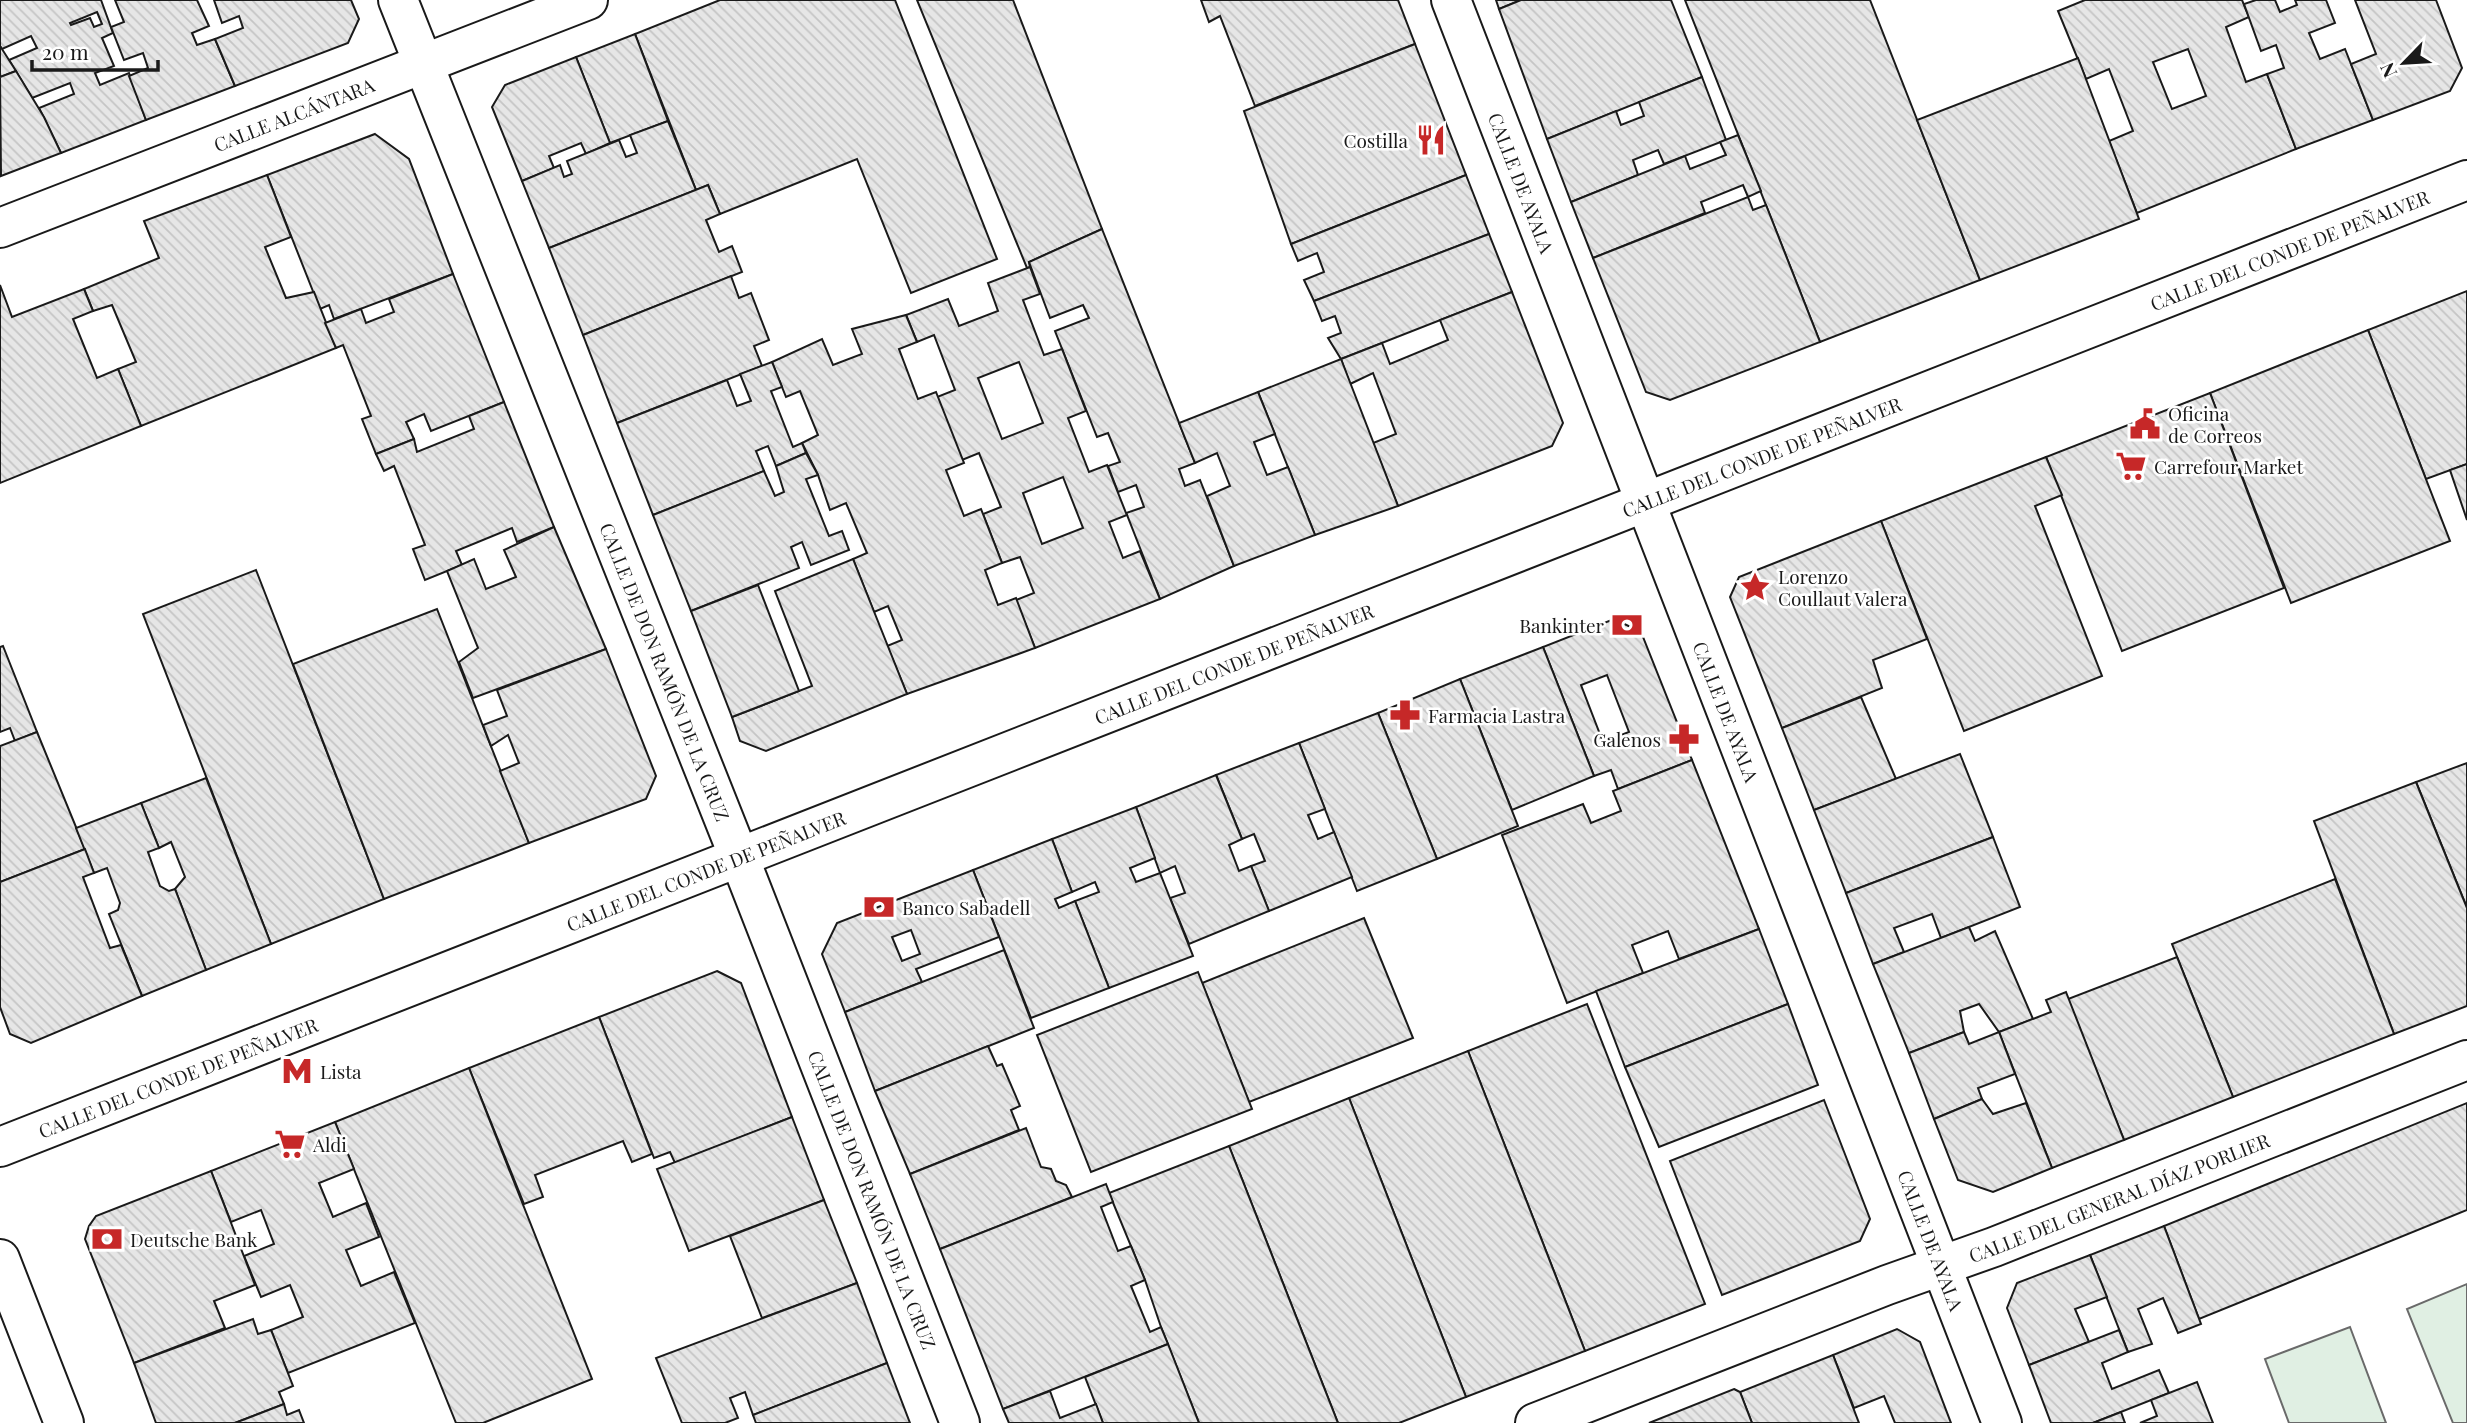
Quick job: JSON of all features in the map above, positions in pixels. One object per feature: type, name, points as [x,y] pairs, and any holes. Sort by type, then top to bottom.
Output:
[{"type":"street","name":"CALLE DE DON RAMÓN DE LA CRUZ","points":[[398,0],[739,857],[960,1423]]},
{"type":"street","name":"CALLE ALCÁNTARA","points":[[0,228],[588,0]]},
{"type":"street","name":"CALLE DE AYALA","points":[[1451,0],[2001,1423]]},
{"type":"street","name":"CALLE DEL CONDE DE PEÑALVER","points":[[0,1147],[2467,180]]},
{"type":"street","name":"CALLE DEL GENERAL DÍAZ PORLIER","points":[[1535,1423],[2467,1060]]},
{"type":"street","points":[[0,1259],[64,1423]]},
{"type":"green space","points":[[2467,1284],[2467,1423],[2453,1423],[2407,1309]]},
{"type":"green space","points":[[2350,1327],[2386,1423],[2289,1423],[2265,1359]]},
{"type":"building","points":[[0,0],[101,0],[113,33],[102,38],[114,66],[95,73],[100,85],[129,73],[146,120],[61,153],[39,108],[74,94],[70,83],[32,98],[9,60],[37,48],[31,36],[2,49]],"holes":[[[97,12],[102,24],[94,27],[90,18],[71,25],[70,23]]]},
{"type":"building","points":[[115,0],[197,0],[209,26],[192,33],[197,45],[215,39],[235,86],[146,120],[129,76],[148,68],[143,53],[124,60],[111,27],[124,22]]},
{"type":"building","points":[[214,0],[351,0],[359,19],[348,43],[235,86],[215,39],[243,28],[239,16],[222,23]]},
{"type":"building","points":[[720,0],[895,0],[997,259],[911,293],[857,159],[720,214],[708,185],[696,190],[635,34]]},
{"type":"building","points":[[917,0],[1013,0],[1102,229],[1029,262],[1030,267],[1027,268]]},
{"type":"building","points":[[1201,0],[1398,0],[1415,44],[1255,106],[1220,16],[1209,22]]},
{"type":"building","points":[[1496,0],[1521,0],[1499,9]]},
{"type":"building","points":[[1521,0],[1671,0],[1702,77],[1547,139],[1499,9]]},
{"type":"building","points":[[1685,0],[1870,0],[1980,280],[1820,342]]},
{"type":"building","points":[[2085,0],[2242,0],[2249,17],[2226,27],[2246,82],[2267,74],[2296,149],[2137,213],[2109,141],[2133,131],[2109,69],[2086,79],[2058,11]],"holes":[[[2188,49],[2206,96],[2172,109],[2153,62]]]},
{"type":"building","points":[[2256,0],[2275,0],[2280,12],[2297,5],[2295,0],[2326,0],[2335,23],[2309,33],[2320,59],[2345,49],[2373,120],[2296,149],[2267,74],[2284,68],[2276,45],[2261,51],[2244,4]]},
{"type":"building","points":[[2355,0],[2436,0],[2462,68],[2450,91],[2373,120],[2351,64],[2376,54]]},
{"type":"building","points":[[635,34],[668,121],[610,143],[576,57]]},
{"type":"building","points":[[1415,44],[1466,175],[1291,244],[1244,111]]},
{"type":"building","points":[[0,46],[16,71],[0,77]]},
{"type":"building","points":[[576,57],[610,143],[586,154],[581,143],[549,156],[554,168],[522,181],[492,107],[505,85]]},
{"type":"building","points":[[2078,58],[2139,219],[1980,280],[1917,120]]},
{"type":"building","points":[[16,71],[44,117],[61,153],[1,176],[0,77]]},
{"type":"building","points":[[1702,77],[1726,140],[1664,164],[1658,150],[1633,160],[1638,175],[1571,202],[1547,139],[1616,111],[1621,125],[1644,116],[1639,102]]},
{"type":"building","points":[[668,121],[696,190],[549,248],[522,181],[560,165],[564,177],[572,174],[567,161],[619,140],[626,157],[637,153],[630,135]]},
{"type":"building","points":[[375,134],[409,159],[453,274],[334,319],[329,305],[320,309],[267,175]]},
{"type":"building","points":[[1738,135],[1761,191],[1748,197],[1743,185],[1701,202],[1705,213],[1593,258],[1571,202],[1685,156],[1690,169],[1726,155],[1720,142]]},
{"type":"building","points":[[267,175],[291,237],[265,247],[286,298],[314,292],[336,348],[141,426],[118,369],[136,362],[112,305],[93,311],[84,289],[159,258],[144,221]]},
{"type":"building","points":[[1466,175],[1489,234],[1314,301],[1304,280],[1324,272],[1317,253],[1298,261],[1291,244]]},
{"type":"building","points":[[708,185],[720,214],[706,220],[719,252],[732,246],[742,272],[583,335],[549,248]]},
{"type":"building","points":[[1748,197],[1753,210],[1766,205],[1820,342],[1670,400],[1646,392],[1593,258]]},
{"type":"building","points":[[1102,229],[1195,463],[1179,469],[1185,486],[1200,480],[1234,566],[1160,599],[1126,513],[1144,507],[1136,485],[1118,492],[1108,466],[1120,462],[1108,433],[1097,437],[1055,331],[1089,318],[1083,305],[1050,318],[1029,262]]},
{"type":"building","points":[[1489,234],[1512,292],[1341,359],[1328,338],[1341,333],[1335,316],[1322,321],[1314,301]]},
{"type":"building","points":[[1030,267],[1040,294],[1023,300],[1044,355],[1062,349],[1086,411],[1068,418],[1089,472],[1107,465],[1127,515],[1109,522],[1123,558],[1140,551],[1160,599],[1035,648],[1016,600],[1034,593],[1020,557],[1002,563],[983,514],[1001,507],[979,453],[962,460],[937,397],[955,390],[934,335],[917,342],[906,315],[948,299],[959,326],[998,311],[988,283]],"holes":[[[1019,362],[1043,423],[1002,439],[978,378]],[[1063,477],[1083,528],[1042,544],[1023,493]]]},
{"type":"building","points":[[453,274],[504,402],[431,431],[424,414],[406,422],[414,439],[376,454],[362,419],[371,416],[343,345],[336,348],[325,323],[361,309],[366,323],[394,312],[389,299]]},
{"type":"building","points":[[731,276],[739,298],[751,293],[769,340],[754,346],[762,366],[617,423],[583,335]]},
{"type":"building","points":[[0,285],[12,317],[84,289],[93,311],[73,319],[97,378],[118,369],[141,426],[0,483]]},
{"type":"building","points":[[2467,291],[2467,464],[2426,479],[2368,330]]},
{"type":"building","points":[[1512,292],[1563,423],[1552,446],[1398,506],[1373,443],[1396,434],[1373,373],[1350,384],[1341,359],[1382,343],[1390,364],[1448,340],[1440,320]]},
{"type":"building","points":[[906,315],[917,342],[899,349],[918,399],[936,392],[964,463],[946,470],[964,516],[981,509],[1002,563],[985,570],[998,605],[1016,598],[1035,648],[907,694],[887,646],[902,640],[888,606],[874,612],[853,559],[867,553],[846,503],[830,510],[818,475],[802,443],[818,435],[800,391],[786,397],[772,362],[822,339],[833,365],[862,354],[852,329]]},
{"type":"building","points":[[2368,330],[2450,541],[2291,603],[2210,393]]},
{"type":"building","points":[[1341,359],[1398,506],[1315,535],[1258,392]]},
{"type":"building","points":[[772,362],[782,387],[771,391],[793,447],[802,443],[806,453],[776,466],[768,446],[756,451],[764,471],[653,515],[617,423],[727,380],[737,406],[751,401],[740,374]]},
{"type":"building","points":[[1258,392],[1275,434],[1254,442],[1267,475],[1288,467],[1315,535],[1234,566],[1207,496],[1230,486],[1217,453],[1195,463],[1179,423]]},
{"type":"building","points":[[2210,393],[2284,588],[2122,651],[2046,457]]},
{"type":"building","points":[[504,402],[554,527],[517,542],[512,528],[456,551],[462,565],[425,580],[413,549],[425,545],[394,466],[384,471],[376,454],[414,439],[417,452],[474,429],[469,416]]},
{"type":"building","points":[[806,453],[818,475],[806,479],[829,536],[842,531],[849,550],[811,565],[802,542],[791,547],[799,568],[691,611],[653,515],[764,471],[775,496],[784,492],[776,466]]},
{"type":"building","points":[[2046,457],[2062,495],[2035,506],[2102,676],[1964,731],[1881,521]]},
{"type":"building","points":[[2467,464],[2467,520],[2450,470]]},
{"type":"building","points":[[1881,521],[1927,639],[1873,660],[1882,688],[1782,728],[1730,597],[1739,577]]},
{"type":"building","points":[[554,527],[606,649],[473,698],[459,662],[478,648],[447,571],[474,559],[486,589],[516,577],[504,550]]},
{"type":"building","points":[[853,559],[907,694],[766,751],[740,741],[732,717],[812,686],[775,591]]},
{"type":"building","points":[[256,570],[384,899],[271,944],[143,614]]},
{"type":"building","points":[[758,585],[799,691],[732,717],[691,611]]},
{"type":"building","points":[[437,609],[529,843],[384,899],[293,664]]},
{"type":"building","points":[[1614,619],[1641,632],[1692,760],[1618,789],[1611,770],[1594,776],[1543,647]],"holes":[[[1607,675],[1629,732],[1603,742],[1581,685]]]},
{"type":"building","points":[[3,646],[37,732],[15,741],[10,728],[0,732],[0,647]]},
{"type":"building","points":[[1543,647],[1594,776],[1512,810],[1460,679]]},
{"type":"building","points":[[606,649],[656,776],[646,799],[529,843],[500,771],[519,763],[508,735],[491,746],[483,725],[507,716],[497,690]]},
{"type":"building","points":[[1460,679],[1518,826],[1437,859],[1378,713]]},
{"type":"building","points":[[1861,697],[1896,779],[1814,810],[1782,728]]},
{"type":"building","points":[[1378,713],[1437,859],[1357,891],[1299,743]]},
{"type":"building","points":[[37,732],[85,849],[0,882],[0,746]]},
{"type":"building","points":[[1299,743],[1325,809],[1308,815],[1318,839],[1334,832],[1352,877],[1269,911],[1251,866],[1265,861],[1254,834],[1242,839],[1216,775]]},
{"type":"building","points":[[1960,754],[1993,837],[1846,893],[1814,810]]},
{"type":"building","points":[[1692,760],[1759,929],[1679,959],[1668,931],[1632,945],[1643,973],[1567,1003],[1502,835],[1583,804],[1591,823],[1621,811],[1613,791]]},
{"type":"building","points":[[2467,763],[2467,908],[2416,782]]},
{"type":"building","points":[[1216,775],[1242,839],[1229,845],[1239,871],[1251,866],[1269,911],[1189,944],[1170,898],[1185,893],[1175,866],[1160,873],[1136,807]]},
{"type":"building","points":[[206,778],[271,944],[206,970],[175,889],[185,877],[171,842],[159,848],[141,803]]},
{"type":"building","points":[[2416,782],[2467,908],[2467,1006],[2394,1034],[2314,821]]},
{"type":"building","points":[[141,803],[159,848],[148,852],[160,886],[169,891],[175,889],[206,970],[142,996],[109,914],[118,910],[120,903],[107,868],[94,873],[76,828]]},
{"type":"building","points":[[1136,807],[1155,858],[1130,868],[1136,882],[1160,873],[1193,956],[1109,988],[1075,901],[1099,892],[1095,882],[1072,892],[1052,839]]},
{"type":"building","points":[[1993,837],[2020,907],[1941,938],[1932,914],[1894,928],[1904,952],[1873,964],[1846,893]]},
{"type":"building","points":[[1052,839],[1072,892],[1055,899],[1059,908],[1075,901],[1109,988],[1031,1018],[973,870]]},
{"type":"building","points":[[85,849],[94,873],[83,877],[110,948],[121,945],[142,996],[31,1043],[10,1034],[0,1007],[0,882]]},
{"type":"building","points":[[973,870],[999,937],[916,969],[922,982],[845,1012],[822,954],[837,923]],"holes":[[[911,930],[920,954],[902,961],[892,937]]]},
{"type":"building","points":[[2335,879],[2394,1034],[2233,1097],[2172,944]]},
{"type":"building","points":[[1364,918],[1413,1038],[1249,1102],[1202,983]]},
{"type":"building","points":[[1969,927],[1975,941],[1995,931],[2033,1019],[1999,1032],[1979,1004],[1960,1011],[1964,1032],[1909,1053],[1873,964]]},
{"type":"building","points":[[1759,929],[1788,1004],[1625,1067],[1596,991]]},
{"type":"building","points":[[1004,950],[1034,1028],[875,1091],[845,1012]]},
{"type":"building","points":[[2177,957],[2233,1097],[2124,1140],[2068,999]]},
{"type":"building","points":[[717,971],[741,983],[792,1117],[675,1163],[670,1152],[654,1158],[599,1017]]},
{"type":"building","points":[[1198,972],[1252,1109],[1091,1172],[1037,1035]]},
{"type":"building","points":[[2066,992],[2124,1140],[2052,1168],[1999,1032],[2051,1012],[2046,1000]]},
{"type":"building","points":[[1587,1004],[1705,1304],[1585,1351],[1468,1051]]},
{"type":"building","points":[[1788,1004],[1818,1085],[1659,1147],[1625,1067]]},
{"type":"building","points":[[599,1017],[652,1154],[632,1162],[623,1141],[535,1175],[543,1197],[524,1204],[469,1068]]},
{"type":"building","points":[[1964,1032],[1969,1044],[1999,1032],[2015,1074],[1978,1088],[1982,1099],[1934,1119],[1909,1053]]},
{"type":"building","points":[[988,1046],[997,1066],[1002,1064],[1020,1106],[1011,1110],[1019,1130],[910,1174],[875,1091]]},
{"type":"building","points":[[1468,1051],[1585,1351],[1466,1397],[1349,1098]]},
{"type":"building","points":[[469,1068],[592,1379],[483,1423],[456,1423],[335,1122]]},
{"type":"building","points":[[1349,1098],[1466,1397],[1399,1423],[1338,1423],[1229,1146]]},
{"type":"building","points":[[1982,1099],[1993,1114],[2026,1103],[2052,1168],[1993,1192],[1958,1180],[1934,1119]]},
{"type":"building","points":[[1824,1100],[1870,1219],[1860,1241],[1722,1295],[1670,1161]]},
{"type":"building","points":[[2467,1103],[2467,1210],[2199,1319],[2164,1226]]},
{"type":"building","points":[[792,1117],[824,1200],[689,1251],[657,1169]]},
{"type":"building","points":[[335,1122],[354,1169],[319,1183],[333,1217],[366,1203],[379,1237],[346,1250],[361,1286],[394,1272],[415,1323],[288,1373],[271,1330],[303,1317],[290,1285],[261,1297],[244,1256],[274,1244],[261,1210],[231,1222],[211,1171]]},
{"type":"building","points":[[1026,1128],[1041,1167],[1051,1169],[1056,1181],[1066,1185],[1072,1197],[940,1249],[910,1174]]},
{"type":"building","points":[[1229,1146],[1338,1423],[1199,1423],[1161,1327],[1109,1193]]},
{"type":"building","points":[[211,1171],[255,1285],[214,1301],[225,1328],[134,1363],[85,1239],[89,1226],[96,1216]]},
{"type":"building","points":[[1106,1184],[1113,1202],[1101,1207],[1118,1251],[1131,1246],[1145,1280],[1131,1286],[1150,1332],[1161,1327],[1168,1344],[1003,1409],[940,1249]]},
{"type":"building","points":[[824,1200],[857,1283],[762,1318],[730,1236]]},
{"type":"building","points":[[2164,1226],[2201,1324],[2178,1333],[2163,1298],[2138,1309],[2152,1344],[2128,1352],[2090,1255]]},
{"type":"building","points":[[2090,1255],[2107,1297],[2075,1309],[2089,1342],[2029,1365],[2007,1308],[2017,1283]]},
{"type":"building","points":[[857,1283],[887,1363],[753,1415],[745,1392],[730,1398],[738,1418],[725,1423],[682,1423],[656,1358]]},
{"type":"building","points":[[253,1319],[258,1334],[271,1330],[293,1386],[279,1392],[284,1404],[235,1423],[156,1423],[134,1363]]},
{"type":"building","points":[[1897,1329],[1920,1342],[1951,1423],[1895,1423],[1884,1396],[1854,1408],[1833,1355]]},
{"type":"building","points":[[2119,1330],[2128,1352],[2102,1363],[2112,1389],[2159,1370],[2169,1393],[2093,1423],[2051,1423],[2029,1365]]},
{"type":"building","points":[[1168,1344],[1199,1423],[1103,1423],[1085,1377]]},
{"type":"building","points":[[1833,1355],[1859,1423],[1752,1423],[1740,1392]]},
{"type":"building","points":[[887,1363],[910,1423],[756,1423],[753,1415]]},
{"type":"building","points":[[2197,1382],[2213,1423],[2140,1423],[2157,1416],[2151,1400]]},
{"type":"building","points":[[1734,1389],[1740,1392],[1752,1423],[1649,1423]]},
{"type":"building","points":[[1050,1391],[1060,1418],[1096,1404],[1103,1423],[1009,1423],[1003,1409]]},
{"type":"building","points":[[284,1404],[287,1415],[299,1410],[304,1423],[235,1423]]},
{"type":"building","points":[[2121,1412],[2125,1423],[2093,1423]]},
{"type":"place","name":"Costilla","points":[[1431,140]]},
{"type":"place","name":"Oficina de Correos","points":[[2145,424]]},
{"type":"place","name":"Carrefour Market","points":[[2131,466]]},
{"type":"place","name":"Lorenzo Coullaut Valera","points":[[1755,587]]},
{"type":"place","name":"Bankinter","points":[[1627,625]]},
{"type":"place","name":"Farmacia Lastra","points":[[1405,715]]},
{"type":"place","name":"Galenos","points":[[1684,739]]},
{"type":"place","name":"Banco Sabadell","points":[[879,907]]},
{"type":"place","name":"Lista","points":[[297,1071]]},
{"type":"place","name":"Aldi","points":[[290,1144]]},
{"type":"place","name":"Deutsche Bank","points":[[107,1239]]}]
